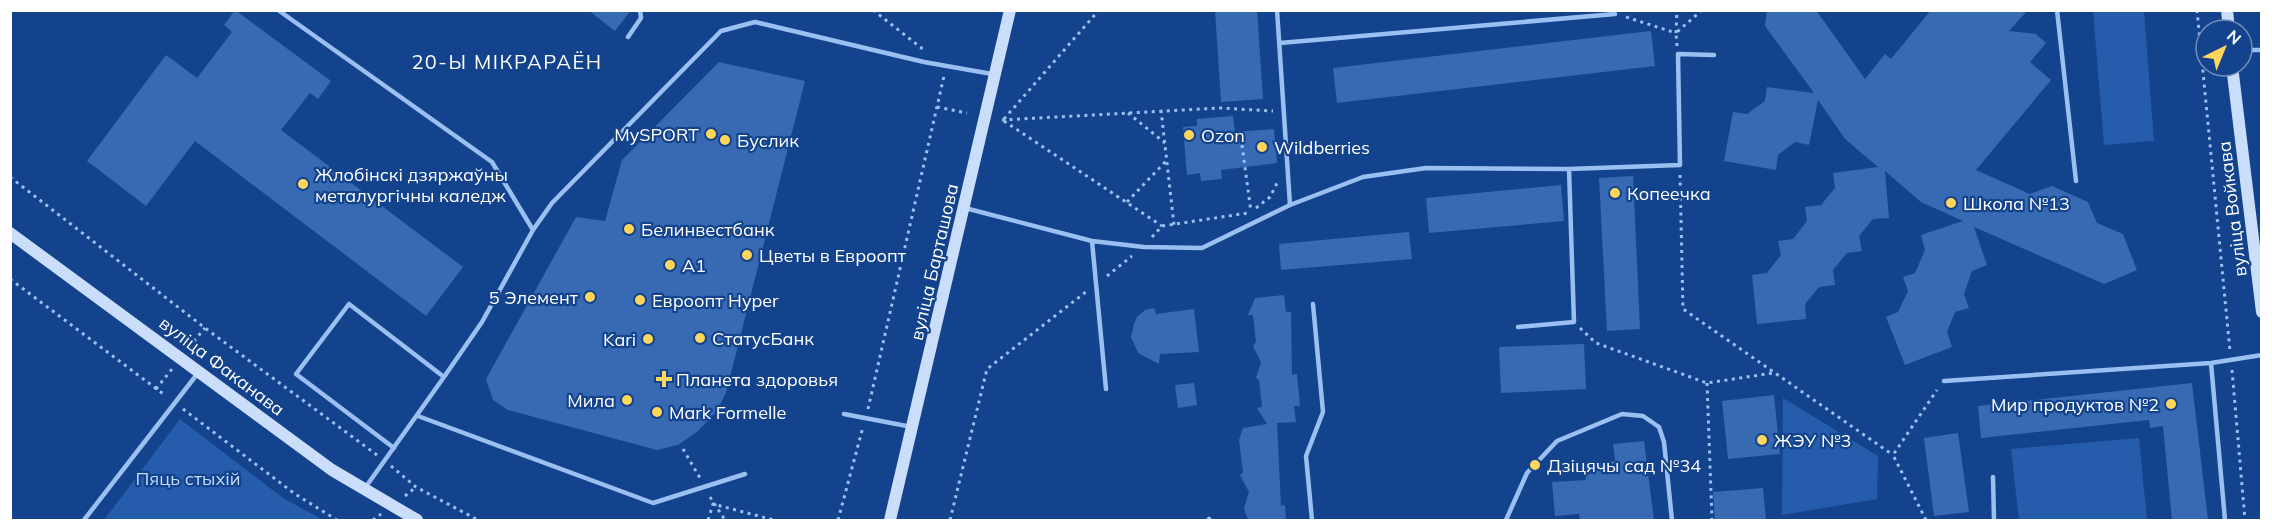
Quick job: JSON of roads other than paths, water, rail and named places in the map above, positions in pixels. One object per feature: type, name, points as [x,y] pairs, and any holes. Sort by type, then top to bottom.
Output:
[{"type":"main road","name":"вуліца Барташова","points":[[890,520],[1010,10]]},
{"type":"main road","name":"вуліца Войкава","points":[[2233,78],[2262,312]]},
{"type":"main road","name":"вуліца Факанава","points":[[10,233],[332,470],[417,520]]},
{"type":"lane","points":[[278,10],[492,162],[533,230]]},
{"type":"lane","points":[[628,37],[640,18],[640,10]]},
{"type":"lane","points":[[1277,10],[1290,205]]},
{"type":"lane","points":[[2057,10],[2076,181]]},
{"type":"lane","points":[[1280,43],[1615,14]]},
{"type":"lane","points":[[364,490],[482,322],[533,230],[552,203],[721,31],[755,22],[945,66],[995,74]]},
{"type":"lane","points":[[965,208],[1092,242],[1144,248],[1202,248],[1290,205],[1363,177],[1426,168],[1569,169],[1680,165],[1678,54],[1714,55]]},
{"type":"lane","points":[[1518,327],[1574,322],[1569,169]]},
{"type":"lane","points":[[1092,242],[1106,389]]},
{"type":"lane","points":[[394,448],[296,374],[349,304],[444,377]]},
{"type":"lane","points":[[1312,520],[1306,456],[1323,412],[1313,304]]},
{"type":"lane","points":[[1944,381],[2211,363],[2262,355]]},
{"type":"lane","points":[[2211,363],[2225,520]]},
{"type":"lane","points":[[84,520],[199,373]]},
{"type":"lane","points":[[844,414],[913,427]]},
{"type":"lane","points":[[1506,520],[1527,473],[1557,441],[1622,414],[1643,416],[1659,427],[1664,442],[1672,520]]},
{"type":"lane","points":[[418,416],[653,503],[744,474]]},
{"type":"lane","points":[[1993,477],[1994,520]]},
{"type":"place","name":"MySPORT","points":[[711,134]]},
{"type":"place","name":"Ozon","points":[[1189,135]]},
{"type":"place","name":"Буслик","points":[[725,140]]},
{"type":"place","name":"Wildberries","points":[[1262,147]]},
{"type":"place","name":"Жлобінскі дзяржаўны металургічны каледж","points":[[303,184]]},
{"type":"place","name":"Копеечка","points":[[1615,193]]},
{"type":"place","name":"Школа №13","points":[[1951,203]]},
{"type":"place","name":"Белинвестбанк","points":[[629,229]]},
{"type":"place","name":"Цветы в Евроопт","points":[[747,255]]},
{"type":"place","name":"A1","points":[[670,265]]},
{"type":"place","name":"5 Элемент","points":[[590,297]]},
{"type":"place","name":"Евроопт Hyper","points":[[640,300]]},
{"type":"place","name":"СтатусБанк","points":[[700,338]]},
{"type":"place","name":"Kari","points":[[648,339]]},
{"type":"place","name":"Планета здоровья","points":[[664,379]]},
{"type":"place","name":"Мила","points":[[627,400]]},
{"type":"place","name":"Мир продуктов №2","points":[[2171,404]]},
{"type":"place","name":"Mark Formelle","points":[[657,412]]},
{"type":"place","name":"ЖЭУ №3","points":[[1762,440]]},
{"type":"place","name":"Дзіцячы сад №34","points":[[1535,465]]},
{"type":"district","name":"20-Ы МІКРАРАЁН","points":[[507,61]]},
{"type":"park label","name":"Пяць стыхій","points":[[188,478]]}]
